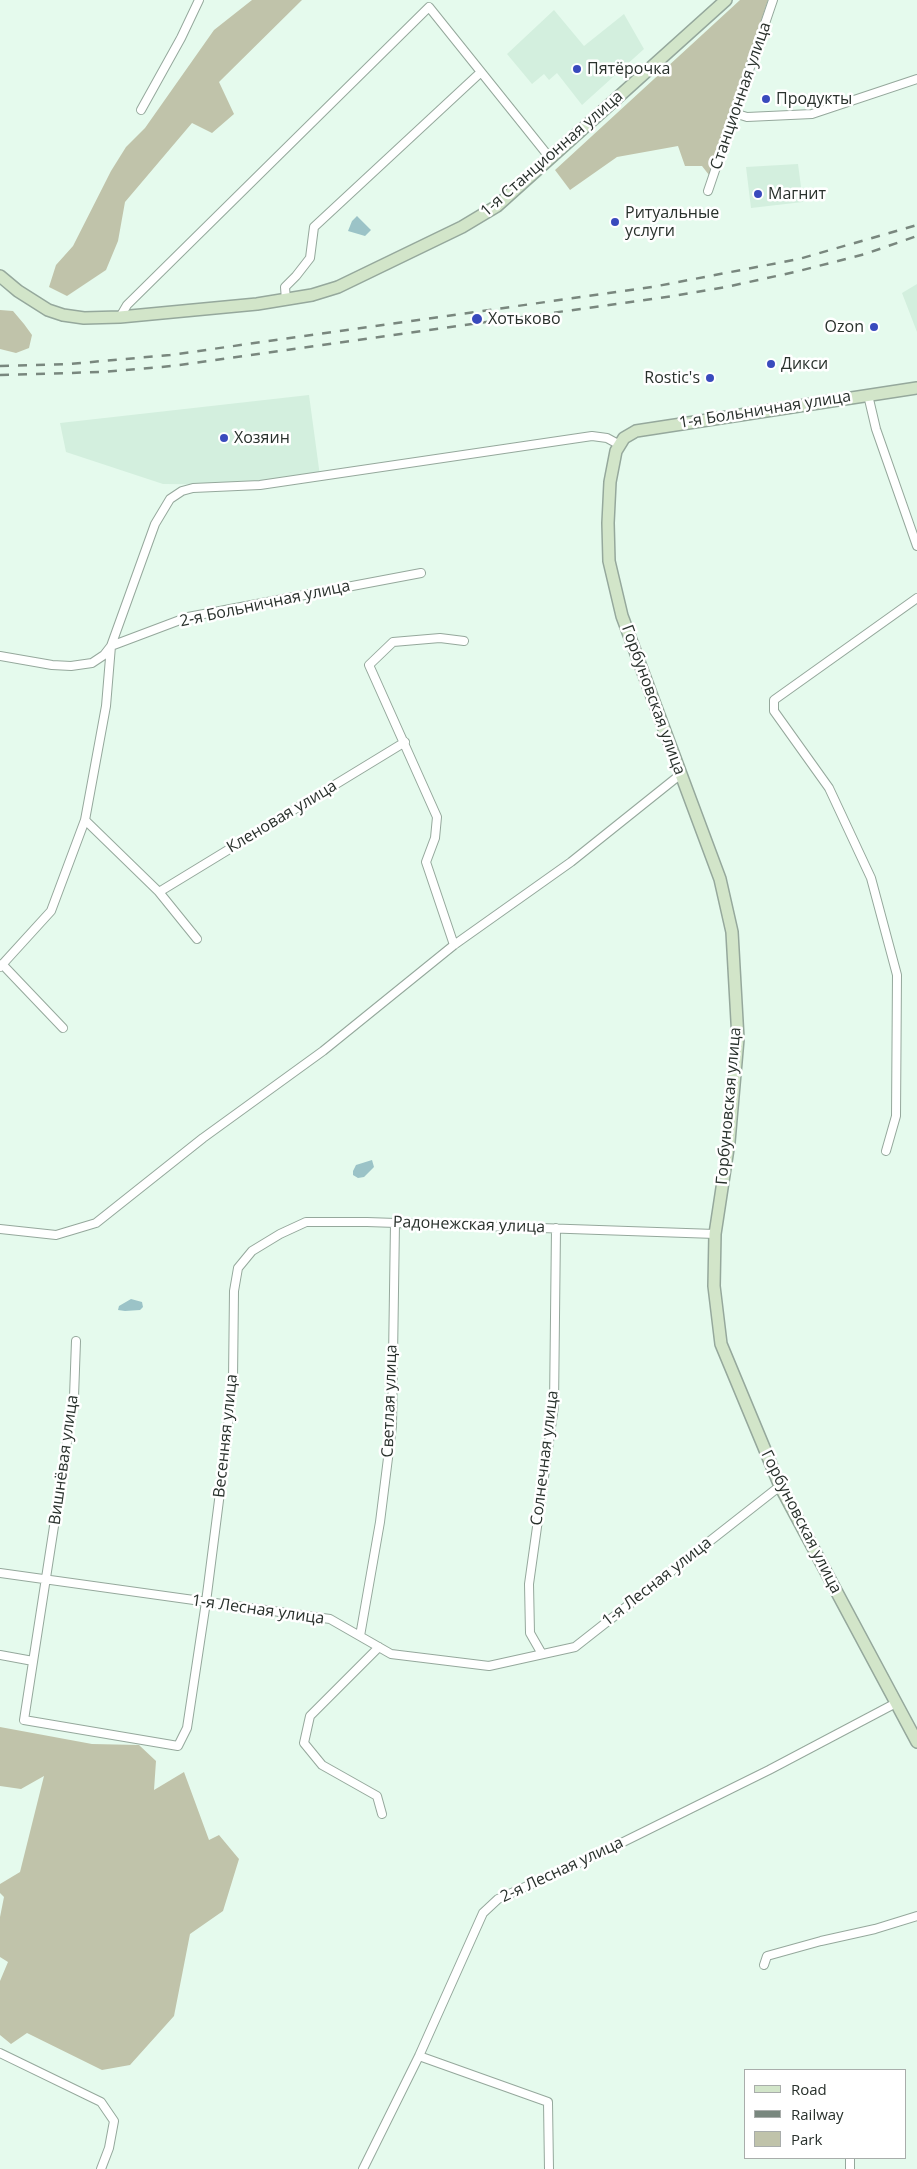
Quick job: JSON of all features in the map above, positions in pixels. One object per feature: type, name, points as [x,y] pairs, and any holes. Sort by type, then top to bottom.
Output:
[{"type":"main road","name":"1-я Станционная улица","points":[[0,276],[33,302],[48,310],[63,315],[84,318],[120,317],[286,300],[338,287],[475,220],[497,206],[726,0]]},
{"type":"main road","name":"1-я Больничная улица","points":[[618,444],[630,434],[643,429],[917,388]]},
{"type":"main road","name":"Горбуновская улица","points":[[618,444],[613,462],[608,501],[608,544],[612,577],[622,616],[720,879],[732,932],[738,1039],[729,1142],[715,1234],[714,1286],[721,1344],[780,1486],[917,1742]]},
{"type":"street","points":[[140,110],[182,38],[199,0]]},
{"type":"street","name":"Станционная улица","points":[[708,191],[773,0]]},
{"type":"street","points":[[120,317],[127,305],[429,7],[550,158]]},
{"type":"street","points":[[286,300],[285,286],[296,276],[310,258],[314,226],[481,72]]},
{"type":"street","points":[[734,113],[747,117],[812,114],[917,79]]},
{"type":"street","points":[[868,395],[876,429],[917,546]]},
{"type":"street","points":[[63,1028],[1,965],[51,911],[85,820],[106,706],[111,646],[152,530],[170,499],[182,491],[193,488],[260,485],[592,436],[607,438],[618,444]]},
{"type":"street","name":"2-я Больничная улица","points":[[111,646],[188,617],[421,573]]},
{"type":"street","points":[[886,1151],[896,1116],[897,975],[871,878],[829,788],[774,711],[774,700],[917,598]]},
{"type":"street","points":[[454,945],[426,862],[435,838],[437,817],[369,665],[393,642],[440,638],[464,641]]},
{"type":"street","points":[[0,656],[52,665],[82,666],[99,659],[111,646]]},
{"type":"street","name":"Кленовая улица","points":[[159,892],[405,742]]},
{"type":"street","points":[[0,1229],[56,1235],[96,1223],[203,1138],[323,1051],[454,945],[571,862],[681,774]]},
{"type":"street","points":[[85,820],[159,892],[197,939]]},
{"type":"street","name":"Радонежская улица","points":[[238,1268],[252,1251],[280,1234],[306,1222],[395,1223],[715,1234]]},
{"type":"street","name":"Светлая улица","points":[[360,1636],[380,1522],[392,1426],[395,1223]]},
{"type":"street","name":"Солнечная улица","points":[[542,1654],[530,1633],[529,1584],[554,1406],[556,1228]]},
{"type":"street","name":"Весенняя улица","points":[[33,1661],[24,1720],[178,1746],[187,1728],[206,1602],[233,1379],[234,1291],[238,1268]]},
{"type":"street","name":"Вишнёвая улица","points":[[33,1661],[74,1397],[76,1341]]},
{"type":"street","name":"1-я Лесная улица","points":[[0,1573],[330,1619],[391,1654],[489,1666],[575,1647],[780,1486]]},
{"type":"street","points":[[378,1647],[310,1716],[304,1743],[322,1764],[377,1796],[382,1814]]},
{"type":"street","points":[[0,1656],[33,1661]]},
{"type":"street","name":"2-я Лесная улица","points":[[363,2169],[419,2056],[483,1913],[498,1900],[599,1854],[760,1775],[896,1704]]},
{"type":"street","points":[[764,1965],[767,1956],[875,1929],[917,1916]]},
{"type":"street","points":[[0,2053],[102,2102],[114,2121],[109,2148],[101,2169]]},
{"type":"street","points":[[419,2056],[548,2102],[549,2169]]},
{"type":"shaded area","points":[[554,10],[584,46],[624,14],[644,49],[582,105],[557,73],[549,80],[544,74],[532,84],[507,54]]},
{"type":"shaded area","points":[[798,164],[803,202],[751,208],[746,167]]},
{"type":"shaded area","points":[[917,284],[917,332],[902,293]]},
{"type":"shaded area","points":[[309,395],[320,476],[260,485],[163,484],[66,452],[60,423]]},
{"type":"green space","points":[[252,0],[302,0],[219,82],[234,114],[212,133],[192,123],[125,202],[118,241],[106,270],[67,296],[49,287],[56,265],[73,246],[111,171],[126,147],[145,128],[214,30]]},
{"type":"green space","points":[[740,0],[768,0],[709,175],[702,166],[685,166],[678,146],[617,157],[570,190],[555,170]]},
{"type":"green space","points":[[0,310],[13,311],[24,324],[32,335],[29,348],[16,353],[0,349]]},
{"type":"green space","points":[[0,1727],[92,1744],[139,1745],[156,1761],[154,1790],[184,1772],[209,1840],[219,1835],[239,1859],[223,1911],[190,1934],[174,2016],[130,2065],[102,2070],[27,2033],[11,2044],[0,2035],[0,1981],[8,1962],[0,1957],[0,1917],[4,1897],[0,1893],[0,1884],[20,1872],[44,1776],[21,1789],[0,1786]]},
{"type":"water","points":[[357,216],[371,230],[365,236],[348,231],[352,221]]},
{"type":"water","points":[[372,1160],[374,1167],[364,1177],[358,1178],[353,1175],[356,1165]]},
{"type":"water","points":[[131,1299],[142,1302],[143,1307],[140,1310],[118,1310],[119,1306]]},
{"type":"railway","points":[[0,366],[69,364],[170,355],[652,287],[799,259],[917,225]]},
{"type":"railway","points":[[0,375],[102,372],[172,366],[673,296],[795,272],[865,254],[917,236]]},
{"type":"place","name":"Пятёрочка","points":[[577,69]]},
{"type":"place","name":"Продукты","points":[[766,99]]},
{"type":"place","name":"Магнит","points":[[758,194]]},
{"type":"place","name":"Ритуальные услуги","points":[[615,222]]},
{"type":"place","name":"Хотьково","points":[[477,319]]},
{"type":"place","name":"Ozon","points":[[874,327]]},
{"type":"place","name":"Дикси","points":[[771,364]]},
{"type":"place","name":"Rostic's","points":[[710,378]]},
{"type":"place","name":"Хозяин","points":[[224,438]]}]
